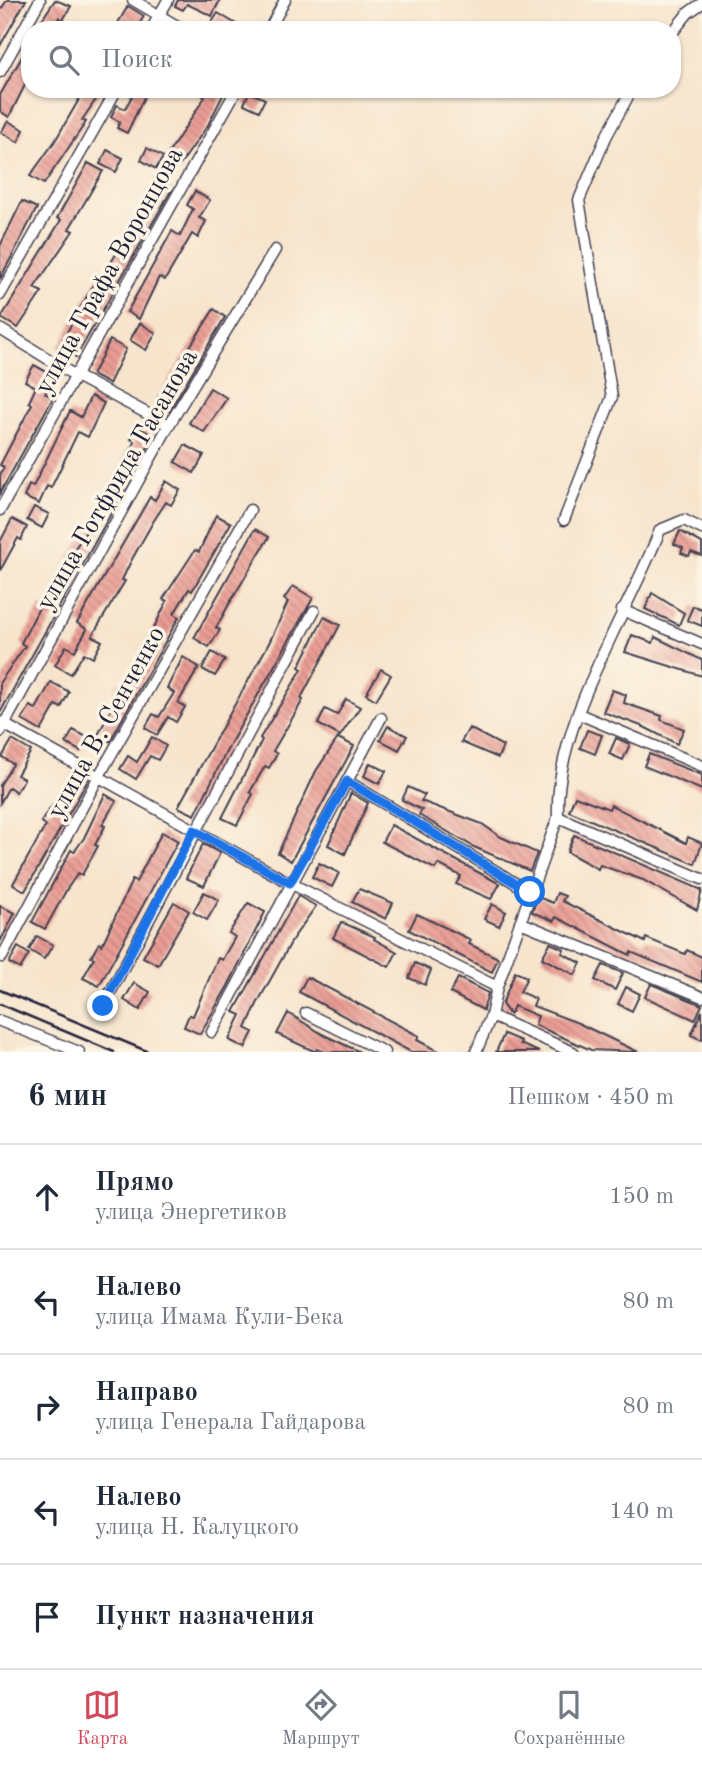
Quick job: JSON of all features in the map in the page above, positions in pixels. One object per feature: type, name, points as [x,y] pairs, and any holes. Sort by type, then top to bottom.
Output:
[{"type":"street","points":[[28,21],[40,0]]},
{"type":"street","points":[[133,0],[168,21]]},
{"type":"street","points":[[156,21],[167,0]]},
{"type":"street","points":[[274,21],[285,0]]},
{"type":"street","points":[[681,22],[702,2]]},
{"type":"street","points":[[0,72],[21,34]]},
{"type":"street","points":[[0,295],[112,98]]},
{"type":"street","name":"улица Графа Воронцова","points":[[0,510],[232,98]]},
{"type":"street","points":[[564,520],[612,397],[579,200],[606,137],[627,98]]},
{"type":"street","name":"улица Готфрида Гасанова","points":[[1,726],[169,425],[275,250]]},
{"type":"street","points":[[0,329],[74,375],[169,425]]},
{"type":"street","name":"улица В. Сенченко","points":[[2,957],[99,776],[250,510]]},
{"type":"street","points":[[476,1052],[491,1016],[497,987],[558,817],[557,791],[579,714],[622,610],[660,530],[684,520],[702,529]]},
{"type":"street","points":[[622,610],[702,644]]},
{"type":"street","points":[[103,1006],[194,830],[314,611]]},
{"type":"street","points":[[579,714],[702,766]]},
{"type":"street","points":[[212,1032],[381,718]]},
{"type":"street","points":[[1,726],[99,776],[290,883],[497,987]]},
{"type":"street","points":[[347,781],[530,892]]},
{"type":"street","points":[[558,817],[702,879]]},
{"type":"street","points":[[520,922],[702,997]]},
{"type":"street","points":[[306,1013],[384,1052]]},
{"type":"street","points":[[491,1016],[573,1052]]},
{"type":"street","points":[[0,1020],[62,1049],[79,1052]]},
{"type":"building","points":[[7,0],[26,0],[0,46],[0,11]]},
{"type":"building","points":[[55,0],[71,6],[63,20],[59,17],[57,21],[41,21]]},
{"type":"building","points":[[178,0],[220,0],[212,16],[187,4],[183,10],[175,6]]},
{"type":"building","points":[[128,6],[144,16],[141,21],[119,21]]},
{"type":"building","points":[[218,13],[231,21],[213,21]]},
{"type":"building","points":[[21,59],[21,93],[9,117],[0,111],[0,95]]},
{"type":"building","points":[[80,98],[97,98],[82,120],[86,122],[44,184],[30,176],[55,141]]},
{"type":"building","points":[[131,98],[144,98],[127,133],[117,128],[120,122],[111,117],[117,105],[125,109]]},
{"type":"building","points":[[204,98],[222,98],[208,125],[180,165],[166,157]]},
{"type":"building","points":[[246,98],[265,99],[259,111],[244,104]]},
{"type":"building","points":[[8,121],[24,130],[18,142],[1,132]]},
{"type":"building","points":[[147,148],[163,157],[156,169],[141,160]]},
{"type":"building","points":[[107,150],[123,158],[116,172],[100,164]]},
{"type":"building","points":[[88,163],[103,171],[69,229],[73,231],[34,288],[42,292],[18,328],[1,318],[61,220],[57,218]]},
{"type":"building","points":[[155,179],[172,189],[76,357],[58,348],[99,275],[102,277],[139,217],[136,215]]},
{"type":"building","points":[[195,191],[210,200],[199,218],[206,221],[198,238],[192,234],[165,280],[159,277],[139,319],[127,312],[172,231],[180,236],[193,209],[187,205]]},
{"type":"building","points":[[22,201],[37,208],[0,279],[0,246]]},
{"type":"building","points":[[214,309],[225,317],[169,411],[155,402]]},
{"type":"building","points":[[140,323],[156,333],[146,350],[130,340]]},
{"type":"building","points":[[110,340],[126,349],[109,384],[92,375]]},
{"type":"building","points":[[34,365],[54,376],[45,393],[53,398],[0,493],[0,475],[4,467],[0,465],[32,404],[29,402],[36,387],[25,381]]},
{"type":"building","points":[[210,388],[227,398],[204,432],[189,423]]},
{"type":"building","points":[[91,396],[104,403],[88,437],[78,432],[51,488],[47,486],[39,504],[24,497],[29,485],[33,487],[70,411],[81,417]]},
{"type":"building","points":[[138,427],[154,436],[0,713],[0,682],[25,646],[21,643],[40,606],[46,609],[68,571],[65,569],[72,553],[109,497],[106,496],[113,479],[135,442],[131,439]]},
{"type":"building","points":[[185,445],[204,455],[194,473],[175,462]]},
{"type":"building","points":[[166,481],[180,490],[171,505],[166,502],[153,522],[122,580],[125,581],[92,636],[102,641],[93,658],[84,653],[71,674],[55,665],[66,646],[75,651],[87,629],[77,623],[150,497],[155,500]]},
{"type":"building","points":[[34,507],[49,514],[42,528],[27,520]]},
{"type":"building","points":[[216,515],[231,523],[192,591],[189,589],[174,614],[179,617],[110,741],[98,735],[118,696],[113,693],[119,681],[126,684],[167,601],[163,599],[195,550],[199,552]]},
{"type":"building","points":[[12,519],[27,527],[0,571],[0,542]]},
{"type":"building","points":[[255,529],[269,537],[216,628],[220,630],[209,647],[194,638]]},
{"type":"building","points":[[680,531],[702,543],[702,556],[691,552],[689,556],[681,553],[683,548],[674,544]]},
{"type":"building","points":[[293,586],[313,598],[229,746],[195,815],[178,807],[269,643],[288,602],[284,599]]},
{"type":"building","points":[[652,593],[684,613],[679,625],[645,609]]},
{"type":"building","points":[[693,606],[702,609],[702,626],[687,620]]},
{"type":"building","points":[[324,617],[340,625],[301,698],[303,700],[273,751],[277,754],[269,768],[265,766],[250,792],[253,794],[237,825],[222,818],[262,740],[260,738],[302,669],[299,667]]},
{"type":"building","points":[[632,635],[653,643],[655,637],[702,660],[702,676],[625,652]]},
{"type":"building","points":[[212,652],[225,660],[215,676],[202,669]]},
{"type":"building","points":[[183,657],[199,667],[178,703],[185,707],[176,722],[168,717],[157,735],[145,728],[153,714],[159,717],[174,693],[167,688]]},
{"type":"building","points":[[381,669],[391,675],[376,700],[366,694]]},
{"type":"building","points":[[51,682],[69,692],[61,708],[56,705],[41,731],[22,720],[30,706],[36,709]]},
{"type":"building","points":[[612,690],[626,695],[624,703],[662,716],[661,720],[684,729],[677,744],[644,727],[603,712]]},
{"type":"building","points":[[346,699],[360,707],[340,736],[318,724],[325,709],[337,715]]},
{"type":"building","points":[[388,726],[407,736],[399,750],[380,740]]},
{"type":"building","points":[[469,728],[503,746],[498,758],[461,742]]},
{"type":"building","points":[[73,730],[87,737],[80,751],[66,743]]},
{"type":"building","points":[[587,730],[602,735],[595,754],[580,748]]},
{"type":"building","points":[[152,737],[166,746],[158,760],[150,756],[136,779],[120,769],[128,756],[137,762]]},
{"type":"building","points":[[338,738],[354,746],[291,861],[278,853],[316,771]]},
{"type":"building","points":[[616,738],[630,744],[623,760],[609,754]]},
{"type":"building","points":[[12,740],[31,751],[17,775],[24,779],[16,792],[9,787],[0,803],[0,785],[13,764],[2,757]]},
{"type":"building","points":[[649,754],[702,775],[702,790],[644,766]]},
{"type":"building","points":[[370,763],[386,771],[379,784],[364,776]]},
{"type":"building","points":[[75,772],[88,780],[25,891],[13,884],[46,825],[41,822]]},
{"type":"building","points":[[408,787],[425,795],[421,801],[482,824],[501,837],[537,853],[530,871],[474,847],[419,815],[422,810],[402,800]]},
{"type":"building","points":[[351,793],[368,803],[345,854],[328,845]]},
{"type":"building","points":[[105,794],[116,801],[102,825],[105,826],[95,845],[98,846],[82,875],[78,873],[67,889],[45,929],[32,922],[71,850],[74,852],[84,838]]},
{"type":"building","points":[[575,796],[609,809],[611,805],[686,843],[688,837],[702,843],[695,864],[569,811]]},
{"type":"building","points":[[391,825],[500,884],[491,899],[456,884],[461,876],[438,864],[435,869],[382,842]]},
{"type":"building","points":[[162,832],[178,841],[99,986],[83,978],[94,958],[91,957],[99,943],[102,945],[132,880],[136,882]]},
{"type":"building","points":[[574,835],[702,890],[697,910],[643,880],[600,865],[598,869],[567,852]]},
{"type":"building","points":[[203,844],[220,853],[204,886],[186,878]]},
{"type":"building","points":[[319,863],[339,873],[332,887],[312,877]]},
{"type":"building","points":[[359,889],[393,903],[386,919],[352,902]]},
{"type":"building","points":[[204,892],[219,900],[207,920],[193,912]]},
{"type":"building","points":[[557,893],[565,896],[562,901],[645,942],[646,938],[685,954],[687,950],[702,957],[702,982],[631,952],[630,955],[556,917],[554,921],[532,912],[538,897],[553,903]]},
{"type":"building","points":[[298,896],[316,906],[294,937],[258,1002],[246,1028],[253,1032],[245,1048],[229,1040],[241,1015],[234,1012]]},
{"type":"building","points":[[174,902],[189,911],[158,965],[143,957]]},
{"type":"building","points":[[248,903],[265,912],[228,986],[200,1034],[184,1027],[189,1015],[193,1016],[218,958],[222,960],[235,937],[229,933]]},
{"type":"building","points":[[492,904],[506,912],[499,926],[484,919]]},
{"type":"building","points":[[0,906],[15,913],[0,942]]},
{"type":"building","points":[[417,914],[471,940],[469,944],[498,958],[492,972],[409,930]]},
{"type":"building","points":[[341,922],[375,937],[374,939],[397,952],[389,967],[333,938]]},
{"type":"building","points":[[37,936],[53,945],[44,959],[29,950]]},
{"type":"building","points":[[550,943],[564,949],[562,953],[581,963],[575,975],[542,958]]},
{"type":"building","points":[[18,947],[29,954],[20,969],[9,963]]},
{"type":"building","points":[[415,963],[431,970],[425,985],[409,978]]},
{"type":"building","points":[[603,965],[623,973],[615,990],[595,980]]},
{"type":"building","points":[[515,972],[527,977],[520,992],[536,999],[533,1006],[578,1023],[638,1052],[591,1050],[535,1025],[538,1016],[514,1006],[510,1015],[502,1004]]},
{"type":"building","points":[[307,977],[419,1036],[417,1040],[440,1052],[411,1052],[299,992]]},
{"type":"building","points":[[458,978],[488,993],[483,1010],[450,993]]},
{"type":"building","points":[[134,983],[150,992],[140,1010],[124,1000]]},
{"type":"building","points":[[651,984],[702,1005],[695,1020],[645,997]]},
{"type":"building","points":[[626,987],[640,994],[632,1011],[618,1004]]},
{"type":"building","points":[[702,1011],[702,1040],[691,1035]]},
{"type":"building","points":[[288,1013],[324,1035],[360,1052],[325,1052],[317,1049],[316,1052],[277,1034]]},
{"type":"building","points":[[504,1034],[521,1041],[520,1044],[539,1052],[496,1052]]},
{"type":"railway","points":[[0,990],[149,1052]]},
{"type":"railway","points":[[0,1004],[114,1052]]},
{"type":"route","points":[[103,1006],[194,830],[290,883],[347,781],[530,892]]}]
